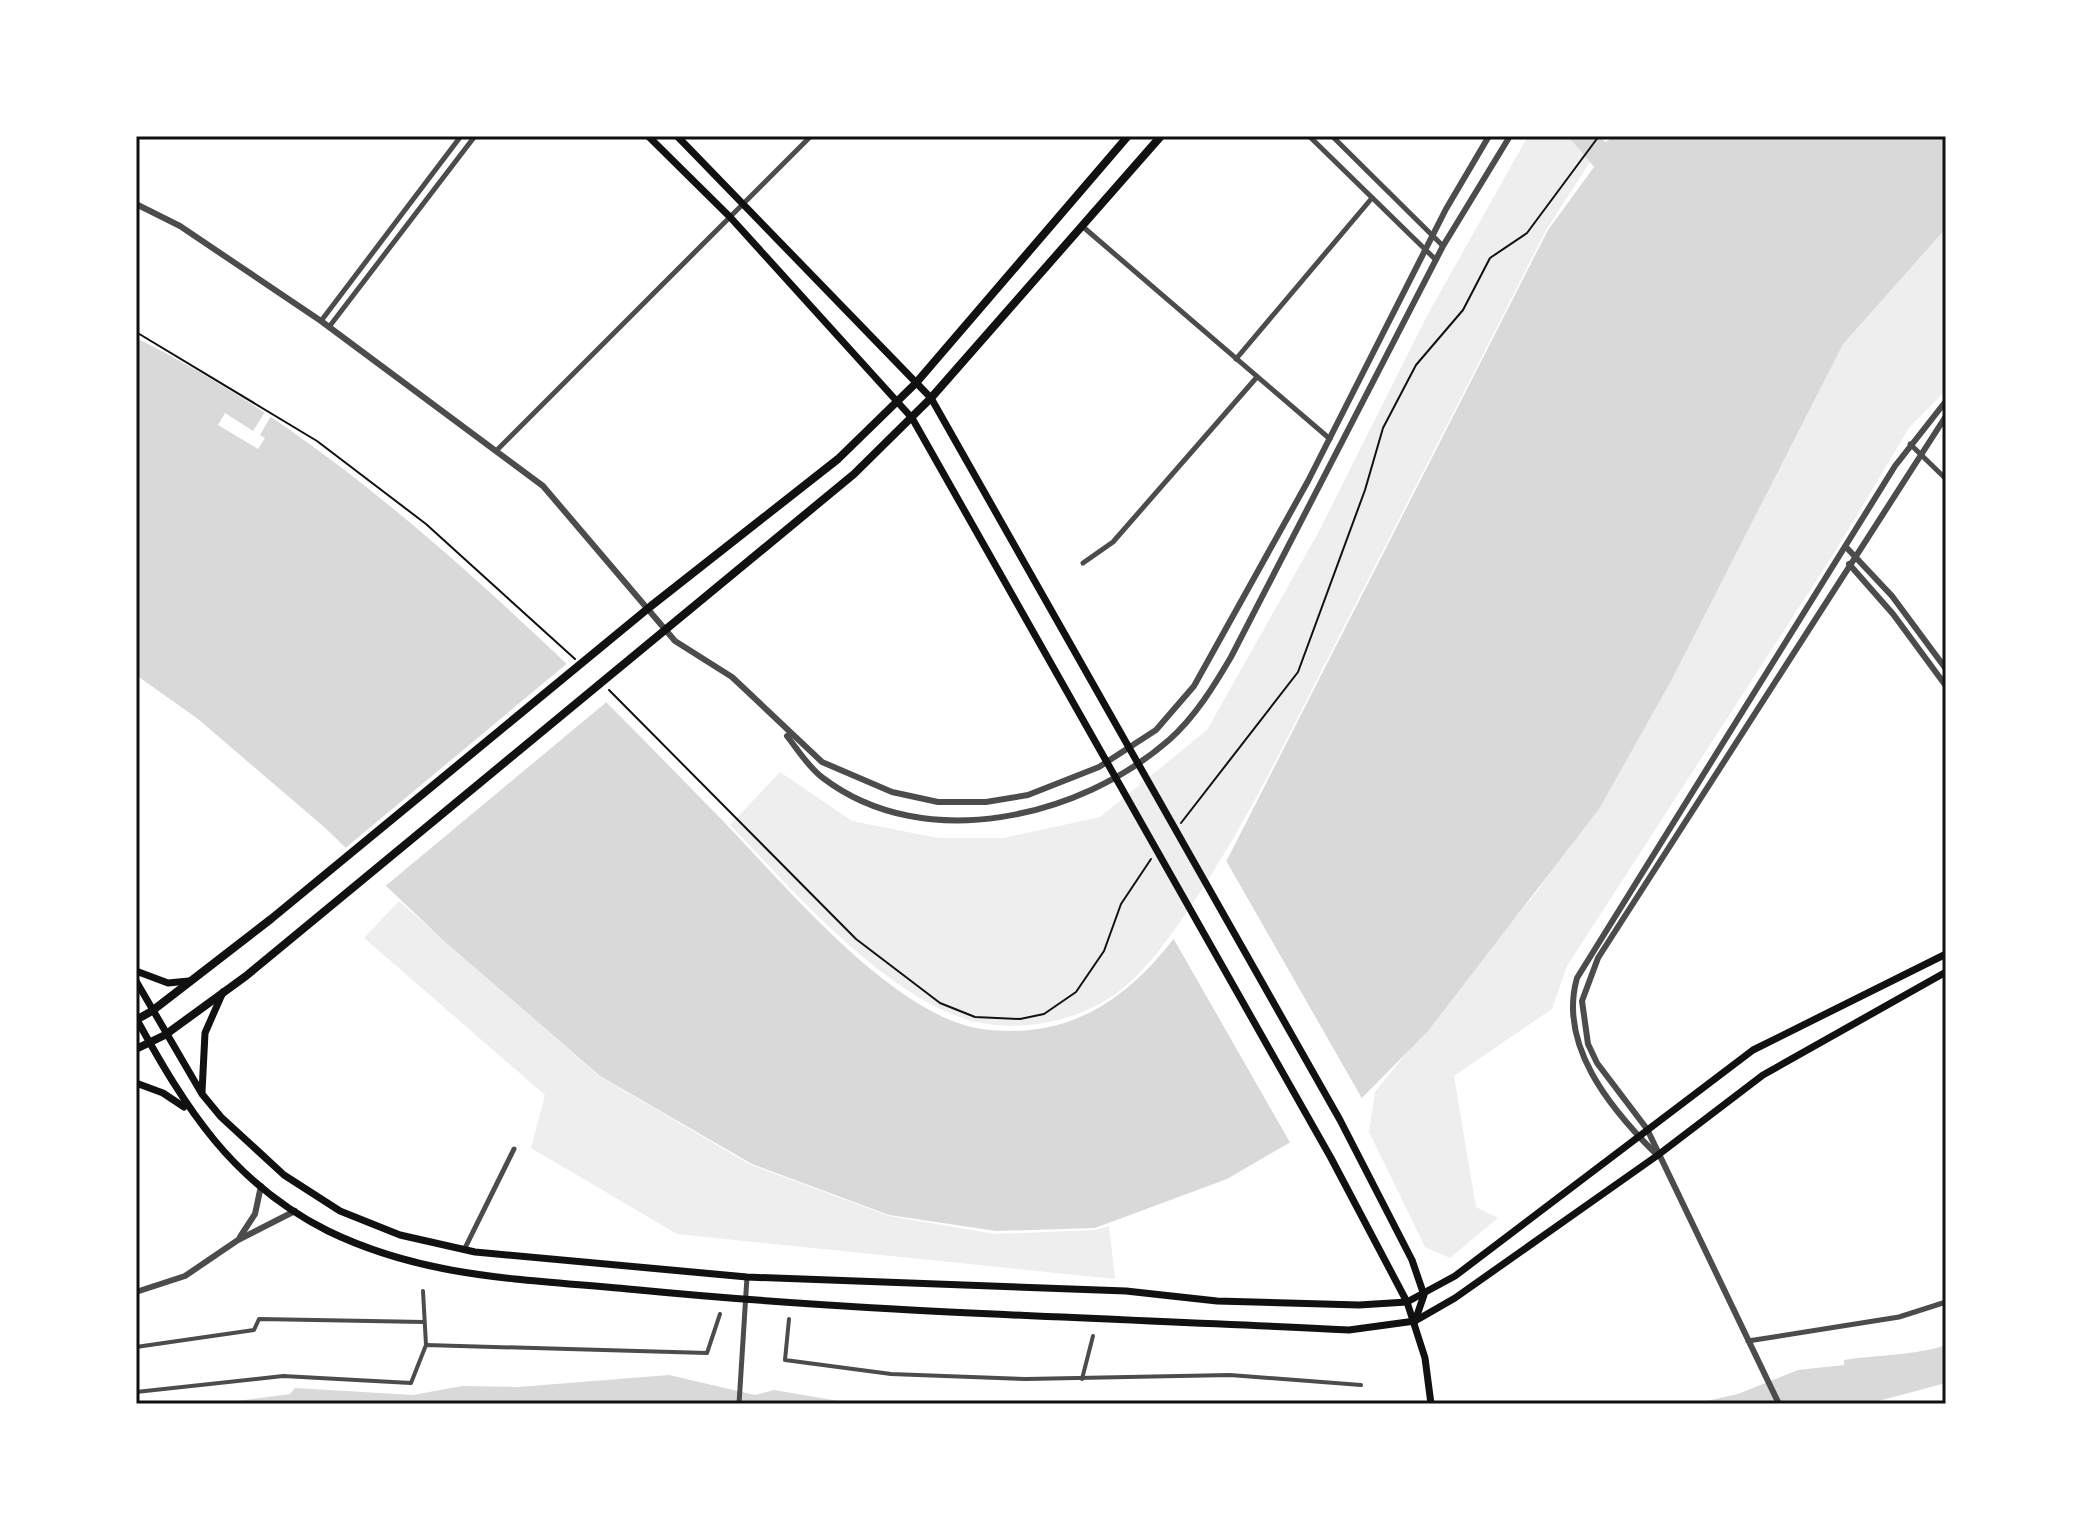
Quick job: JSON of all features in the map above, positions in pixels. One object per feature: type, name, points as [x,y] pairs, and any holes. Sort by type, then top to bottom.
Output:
[{"type":"main road","points":[[648,136],[730,217],[912,418],[1331,1158],[1390,1269],[1415,1321],[1425,1358],[1431,1404]]},
{"type":"main road","points":[[677,136],[931,398],[1332,1106],[1412,1260],[1424,1295],[1415,1321]]},
{"type":"main road","points":[[1128,136],[916,383],[838,459],[271,919],[152,1011],[136,1019],[188,1110],[231,1160],[295,1211],[370,1249],[439,1270],[747,1300],[1349,1330],[1415,1321],[1455,1298],[1658,1155],[1763,1075],[1946,972]]},
{"type":"main road","points":[[136,1049],[165,1035],[223,992],[854,474],[931,398],[1161,136]]},
{"type":"main road","points":[[136,981],[165,1035],[202,1094],[221,1117],[284,1175],[340,1211],[400,1235],[464,1250],[747,1277],[1126,1291],[1217,1301],[1359,1305],[1407,1302],[1424,1295],[1455,1276],[1753,1050],[1946,954]]},
{"type":"main road","points":[[136,971],[168,983],[191,981]]},
{"type":"main road","points":[[202,1094],[205,1033],[223,992]]},
{"type":"main road","points":[[136,1083],[163,1093],[188,1110]]},
{"type":"street","points":[[321,321],[461,136]]},
{"type":"street","points":[[329,327],[475,136]]},
{"type":"street","points":[[497,450],[811,136]]},
{"type":"street","points":[[1309,136],[1436,260]]},
{"type":"street","points":[[1332,136],[1443,246]]},
{"type":"street","points":[[136,204],[180,226],[321,321],[497,450],[557,499],[675,641],[694,656],[720,667],[822,762],[892,792],[938,802],[986,802],[1028,795],[1099,767],[1156,730],[1194,686],[1223,639],[1489,136]]},
{"type":"street","points":[[773,718],[820,776],[838,788],[879,806],[935,819],[983,820],[1061,803],[1098,788],[1166,742],[1194,713],[1231,657],[1443,246],[1510,136]]},
{"type":"street","points":[[1236,359],[1372,198]]},
{"type":"street","points":[[1082,226],[1330,439]]},
{"type":"street","points":[[1083,563],[1113,542],[1257,377]]},
{"type":"street","points":[[1658,1155],[1638,1136],[1591,1073],[1578,1047],[1572,1014],[1577,978],[1910,444],[1946,401]]},
{"type":"street","points":[[1779,1404],[1647,1129],[1597,1063],[1588,1044],[1582,1015],[1585,985],[1598,958],[1919,453],[1946,416]]},
{"type":"street","points":[[1910,444],[1946,479]]},
{"type":"street","points":[[1846,547],[1892,596],[1946,669]]},
{"type":"street","points":[[1841,555],[1893,614],[1946,686]]},
{"type":"street","points":[[464,1250],[514,1149]]},
{"type":"street","points":[[238,1240],[255,1214],[261,1186]]},
{"type":"street","points":[[136,1292],[185,1276],[238,1240],[295,1211]]},
{"type":"street","points":[[739,1404],[747,1277]]},
{"type":"street","points":[[136,1392],[283,1376],[411,1383],[426,1345],[423,1291]]},
{"type":"street","points":[[1748,1341],[1899,1317],[1946,1302]]},
{"type":"street","points":[[426,1345],[707,1353],[720,1314]]},
{"type":"street","points":[[136,1347],[254,1330],[259,1319],[424,1322]]},
{"type":"street","points":[[789,1319],[785,1360],[891,1374],[1082,1379],[1129,1374],[1230,1375],[1361,1385]]},
{"type":"street","points":[[1082,1379],[1093,1336]]},
{"type":"path","points":[[1172,834],[1215,784],[1227,761],[1298,672],[1365,490],[1383,428],[1416,365],[1463,310],[1490,258],[1527,233],[1599,136]]},
{"type":"path","points":[[136,332],[275,414],[339,457],[436,533],[576,660]]},
{"type":"path","points":[[607,688],[856,939],[940,1003],[975,1017],[1009,1020],[1044,1014],[1076,992],[1104,951],[1121,904],[1152,858]]},
{"type":"shaded area","points":[[1528,136],[1607,136],[1546,230],[1249,810],[1191,906],[1145,967],[1111,997],[1083,1012],[1036,1024],[1004,1026],[953,1014],[918,997],[848,944],[730,825],[780,772],[852,821],[938,838],[1003,838],[1100,817],[1207,730],[1318,533],[1428,314]]},
{"type":"shaded area","points":[[1568,136],[1599,136],[1605,142],[1616,136],[1946,136],[1946,228],[1843,344],[1672,679],[1599,809],[1428,1031],[1356,1104],[1227,1179],[1095,1228],[996,1231],[889,1215],[752,1164],[600,1076],[443,940],[323,826],[198,719],[136,675],[136,338],[249,402],[303,439],[406,519],[596,692],[809,912],[878,975],[913,1000],[948,1019],[982,1029],[1026,1030],[1066,1023],[1100,1007],[1131,985],[1183,926],[1228,858],[1548,230],[1594,167]]},
{"type":"shaded area","points":[[1946,210],[1946,390],[1909,428],[1836,550],[1567,966],[1552,1009],[1454,1076],[1476,1207],[1498,1218],[1450,1258],[1425,1247],[1369,1132],[1375,1092],[1538,890],[1619,770],[1816,389],[1874,291]]},
{"type":"shaded area","points":[[399,901],[599,1076],[751,1165],[889,1216],[995,1234],[1095,1230],[1109,1226],[1115,1279],[677,1234],[531,1148],[545,1095],[364,938]]},
{"type":"shaded area","points":[[1946,1345],[1946,1383],[1867,1404],[1693,1404],[1738,1394],[1798,1370],[1844,1365],[1844,1360],[1910,1353]]},
{"type":"shaded area","points":[[669,1375],[755,1395],[774,1390],[856,1404],[215,1404],[290,1394],[295,1388],[413,1395],[462,1386],[518,1387]]},
{"type":"pier","points":[[265,412],[271,416],[260,435],[265,438],[258,449],[218,425],[225,413],[253,431]]},
{"type":"pier","points":[[570,661],[609,700],[383,888],[343,850]]},
{"type":"pier","points":[[1224,857],[1364,1102],[1292,1146],[1172,936]]}]
